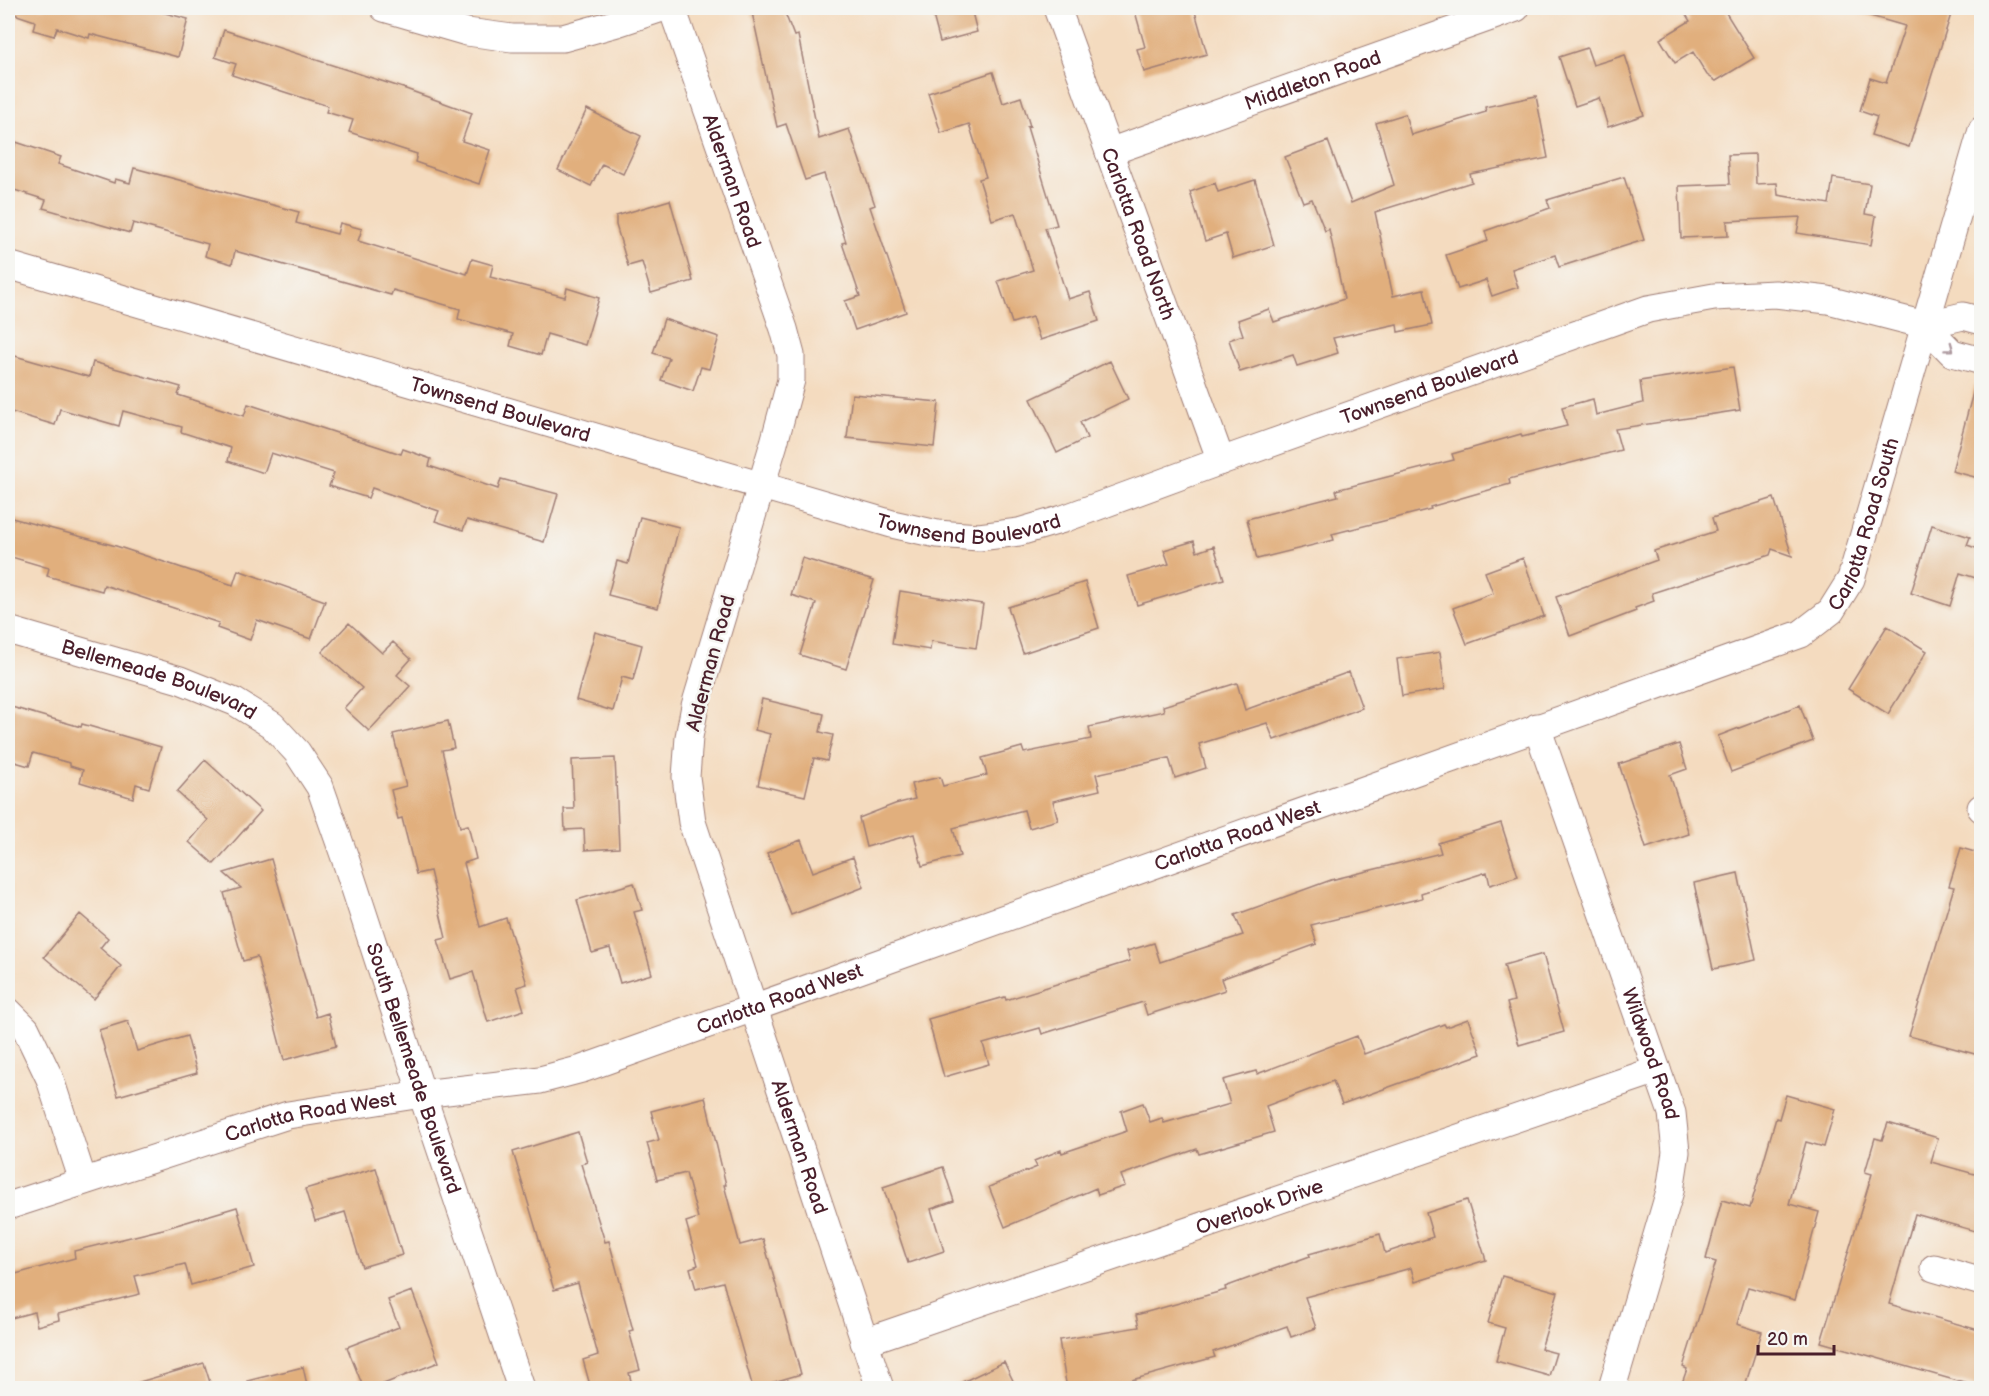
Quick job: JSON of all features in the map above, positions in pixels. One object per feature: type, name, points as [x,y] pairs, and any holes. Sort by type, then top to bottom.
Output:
[{"type":"street","points":[[384,8],[467,32],[522,38],[563,38],[662,8]]},
{"type":"street","name":"Alderman Road","points":[[672,8],[784,329],[791,355],[791,380],[774,443],[695,706],[689,737],[686,777],[692,822],[880,1389]]},
{"type":"street","name":"Carlotta Road North","points":[[1057,8],[1221,460]]},
{"type":"street","name":"Middleton Road","points":[[1109,152],[1516,8]]},
{"type":"street","name":"Carlotta Road South","points":[[1537,727],[1801,634],[1831,611],[1851,579],[1982,130]]},
{"type":"street","name":"Townsend Boulevard","points":[[8,265],[892,524],[937,534],[979,537],[1019,532],[1063,519],[1221,460],[1648,309],[1714,297],[1775,294],[1828,300],[1924,325],[1963,316],[1982,321]]},
{"type":"street","points":[[1924,325],[1952,353],[1982,361]]},
{"type":"street","name":"Bellemeade Boulevard","points":[[8,630],[180,680],[235,702],[272,725],[297,752]]},
{"type":"street","name":"Carlotta Road West","points":[[8,1206],[288,1115],[551,1077],[582,1069],[1537,727]]},
{"type":"street","name":"Wildwood Road","points":[[1537,727],[1672,1113],[1676,1152],[1670,1191],[1612,1389]]},
{"type":"street","name":"South Bellemeade Boulevard","points":[[297,752],[320,787],[345,858],[521,1389]]},
{"type":"street","points":[[8,1011],[26,1029],[50,1079],[83,1181]]},
{"type":"street","name":"Overlook Drive","points":[[864,1342],[1657,1070]]},
{"type":"street","points":[[1934,1269],[1982,1282]]},
{"type":"building","points":[[8,8],[146,8],[188,19],[178,57],[90,34],[89,38],[57,28],[54,36],[33,30],[35,21],[8,12]]},
{"type":"building","points":[[751,8],[783,8],[794,36],[798,35],[819,139],[849,129],[875,205],[870,207],[906,312],[855,330],[845,301],[860,296],[842,243],[846,242],[824,174],[805,180],[786,124],[777,127]]},
{"type":"building","points":[[931,8],[971,8],[977,32],[940,42]]},
{"type":"building","points":[[1134,8],[1194,8],[1207,54],[1144,72],[1137,49],[1145,47]]},
{"type":"building","points":[[1682,8],[1723,8],[1754,58],[1716,81],[1707,75],[1693,52],[1675,63],[1660,39],[1690,21]]},
{"type":"building","points":[[1861,8],[1953,8],[1909,147],[1871,135],[1877,117],[1860,111],[1870,78],[1886,83],[1905,26],[1860,13]]},
{"type":"building","points":[[224,30],[403,88],[472,113],[462,141],[490,150],[479,184],[415,162],[417,154],[349,132],[353,120],[326,112],[328,106],[232,75],[236,64],[215,57]]},
{"type":"building","points":[[1587,48],[1593,65],[1625,55],[1644,115],[1608,127],[1599,98],[1575,106],[1559,57]]},
{"type":"building","points":[[993,72],[1003,103],[1021,97],[1030,126],[1027,127],[1057,225],[1045,228],[1068,299],[1090,292],[1099,321],[1040,340],[1032,317],[1012,323],[998,281],[1033,270],[1015,213],[992,220],[979,179],[986,177],[969,124],[941,133],[928,93]]},
{"type":"building","points":[[1536,96],[1548,158],[1470,174],[1472,182],[1375,212],[1393,296],[1424,289],[1432,325],[1398,332],[1397,324],[1333,338],[1338,353],[1297,366],[1293,355],[1240,372],[1229,340],[1243,335],[1238,320],[1269,309],[1274,322],[1344,299],[1329,229],[1325,231],[1312,199],[1303,202],[1285,157],[1328,141],[1351,203],[1394,185],[1376,123],[1405,114],[1411,135],[1486,112],[1485,107]]},
{"type":"building","points":[[587,109],[641,136],[623,174],[602,164],[591,186],[558,170]]},
{"type":"building","points":[[16,142],[61,157],[58,164],[114,183],[115,179],[130,183],[134,168],[299,212],[296,223],[337,234],[340,223],[362,229],[358,241],[467,274],[472,259],[493,265],[490,277],[565,297],[567,288],[599,298],[585,345],[547,334],[541,355],[510,346],[513,334],[458,319],[460,309],[393,290],[391,295],[235,251],[232,264],[205,256],[208,244],[133,223],[130,233],[43,208],[46,200],[8,188],[8,168]]},
{"type":"building","points":[[1755,154],[1756,184],[1777,183],[1778,195],[1829,204],[1833,178],[1870,184],[1865,214],[1876,216],[1871,245],[1797,233],[1800,217],[1727,221],[1728,236],[1681,238],[1679,186],[1730,184],[1728,155]]},
{"type":"building","points":[[1624,177],[1644,240],[1559,267],[1555,255],[1512,269],[1518,287],[1492,296],[1486,280],[1458,289],[1446,255],[1488,241],[1485,231],[1550,208],[1547,200]]},
{"type":"building","points":[[1255,180],[1274,245],[1233,258],[1226,234],[1205,241],[1190,192],[1215,183],[1218,192]]},
{"type":"building","points":[[670,200],[693,281],[651,293],[642,262],[628,266],[616,225],[616,216]]},
{"type":"building","points":[[664,319],[719,337],[709,369],[701,367],[693,391],[661,380],[669,358],[653,353]]},
{"type":"building","points":[[8,354],[89,377],[93,362],[181,387],[178,395],[244,416],[248,404],[401,454],[403,449],[431,459],[429,466],[498,489],[501,479],[558,494],[544,542],[467,520],[463,530],[435,521],[439,511],[372,488],[368,498],[329,486],[334,473],[271,453],[264,473],[228,461],[231,448],[181,432],[182,427],[123,411],[119,426],[60,409],[55,425],[8,411]]},
{"type":"building","points":[[1110,361],[1128,399],[1080,422],[1087,438],[1057,453],[1031,399]]},
{"type":"building","points":[[1733,367],[1740,410],[1615,429],[1621,450],[1509,479],[1510,484],[1430,507],[1431,509],[1332,534],[1334,540],[1257,559],[1247,519],[1338,496],[1336,490],[1454,460],[1452,454],[1521,434],[1522,437],[1567,426],[1562,407],[1593,399],[1596,415],[1643,403],[1640,381]]},
{"type":"building","points":[[1975,385],[1982,386],[1982,479],[1952,471]]},
{"type":"building","points":[[852,394],[939,402],[934,447],[847,438]]},
{"type":"building","points":[[1774,498],[1792,556],[1772,549],[1770,555],[1652,593],[1654,601],[1635,608],[1636,611],[1570,636],[1556,597],[1657,560],[1654,551],[1716,531],[1712,518]]},
{"type":"building","points":[[8,517],[116,546],[233,585],[238,570],[325,601],[311,639],[257,620],[250,640],[217,628],[219,623],[104,585],[102,591],[47,576],[49,568],[8,556]]},
{"type":"building","points":[[640,517],[679,527],[658,608],[608,595],[617,561],[628,564]]},
{"type":"building","points":[[1932,525],[1970,537],[1967,545],[1982,550],[1982,580],[1960,573],[1950,606],[1911,593]]},
{"type":"building","points":[[1194,541],[1197,552],[1214,546],[1224,579],[1137,605],[1128,576],[1169,564],[1164,550]]},
{"type":"building","points":[[802,558],[874,580],[846,669],[800,655],[816,603],[791,595]]},
{"type":"building","points":[[1523,558],[1544,616],[1467,644],[1453,608],[1493,593],[1485,572]]},
{"type":"building","points":[[1085,582],[1099,628],[1023,653],[1008,607]]},
{"type":"building","points":[[900,591],[983,604],[976,648],[931,641],[930,650],[892,644]]},
{"type":"building","points":[[349,623],[382,653],[393,642],[411,659],[397,675],[410,686],[369,731],[344,708],[362,688],[322,652]]},
{"type":"building","points":[[1887,626],[1927,651],[1888,714],[1848,689]]},
{"type":"building","points":[[595,632],[642,645],[633,680],[622,677],[613,711],[576,700]]},
{"type":"building","points":[[1440,652],[1445,689],[1402,696],[1397,659]]},
{"type":"building","points":[[1349,672],[1362,708],[1274,740],[1267,723],[1199,744],[1206,768],[1175,778],[1169,758],[1096,774],[1100,790],[1053,801],[1058,820],[1029,828],[1024,810],[953,828],[960,856],[922,866],[914,834],[866,847],[859,818],[915,799],[911,784],[940,777],[943,786],[987,775],[982,758],[1022,747],[1024,753],[1091,739],[1089,727],[1164,711],[1163,706],[1237,683],[1245,710]]},
{"type":"building","points":[[762,699],[824,714],[820,732],[833,735],[827,761],[814,758],[805,796],[758,785],[770,734],[755,730]]},
{"type":"building","points":[[1800,705],[1813,741],[1731,772],[1718,736]]},
{"type":"building","points":[[8,706],[161,747],[149,788],[136,784],[133,798],[80,782],[83,770],[70,766],[70,763],[33,753],[29,766],[8,760],[13,744],[8,743]]},
{"type":"building","points":[[448,721],[454,748],[442,750],[460,827],[468,825],[476,859],[464,863],[480,927],[506,918],[527,984],[517,987],[524,1010],[488,1022],[473,972],[450,979],[438,940],[446,938],[430,871],[416,874],[402,818],[398,819],[391,790],[406,786],[393,734]]},
{"type":"building","points":[[1679,744],[1687,769],[1670,775],[1689,834],[1646,848],[1619,764]]},
{"type":"building","points":[[615,758],[619,848],[585,850],[584,829],[565,830],[564,809],[574,809],[572,760]]},
{"type":"building","points":[[205,760],[261,811],[214,864],[189,842],[208,820],[177,792]]},
{"type":"building","points":[[1501,823],[1518,876],[1490,885],[1487,872],[1421,893],[1422,898],[1311,925],[1317,944],[1221,979],[1225,990],[1147,1015],[1143,1002],[1042,1034],[1040,1028],[983,1044],[989,1064],[944,1077],[928,1019],[1005,997],[1006,1000],[1130,961],[1127,951],[1154,943],[1160,962],[1243,935],[1235,915],[1331,880],[1441,853],[1438,843]]},
{"type":"building","points":[[801,840],[813,872],[853,857],[864,887],[791,915],[767,853]]},
{"type":"building","points":[[1961,848],[1982,854],[1982,1056],[1909,1036],[1954,887],[1949,886]]},
{"type":"building","points":[[271,859],[316,1017],[328,1013],[336,1046],[284,1060],[257,957],[243,961],[224,893],[241,888],[224,873]]},
{"type":"building","points":[[1738,873],[1756,960],[1713,969],[1694,883]]},
{"type":"building","points":[[634,883],[642,910],[634,912],[652,974],[620,983],[610,948],[592,953],[577,900]]},
{"type":"building","points":[[80,914],[108,938],[100,948],[121,966],[94,999],[44,957]]},
{"type":"building","points":[[1543,954],[1564,1032],[1519,1045],[1507,1003],[1514,1001],[1504,965]]},
{"type":"building","points":[[1468,1019],[1481,1054],[1342,1104],[1333,1081],[1266,1106],[1274,1132],[1199,1154],[1197,1149],[1121,1175],[1125,1186],[1098,1195],[1096,1188],[1005,1227],[989,1187],[1037,1167],[1034,1161],[1061,1150],[1062,1153],[1127,1131],[1121,1111],[1143,1103],[1150,1122],[1162,1118],[1164,1123],[1230,1104],[1223,1080],[1256,1071],[1257,1074],[1357,1036],[1364,1054],[1444,1024],[1446,1027]]},
{"type":"building","points":[[128,1021],[137,1051],[187,1036],[197,1073],[118,1096],[99,1030]]},
{"type":"building","points":[[1786,1095],[1835,1109],[1824,1147],[1806,1142],[1789,1204],[1819,1212],[1795,1300],[1748,1287],[1737,1324],[1762,1332],[1744,1389],[1680,1389],[1687,1369],[1683,1367],[1716,1262],[1706,1259],[1722,1200],[1750,1208],[1776,1118],[1779,1119]]},
{"type":"building","points":[[705,1097],[740,1245],[763,1239],[801,1374],[753,1388],[723,1282],[696,1289],[690,1268],[698,1265],[686,1222],[698,1218],[686,1173],[657,1180],[647,1143],[659,1140],[651,1111]]},
{"type":"building","points":[[1888,1123],[1938,1138],[1931,1162],[1982,1176],[1982,1233],[1915,1214],[1889,1304],[1982,1331],[1982,1388],[1821,1342],[1872,1174],[1865,1172],[1875,1138],[1882,1140]]},
{"type":"building","points":[[578,1132],[587,1162],[581,1164],[605,1242],[609,1241],[633,1330],[629,1331],[640,1370],[629,1373],[633,1389],[591,1389],[583,1360],[598,1355],[578,1283],[554,1290],[513,1152]]},
{"type":"building","points":[[943,1167],[954,1201],[931,1209],[944,1251],[908,1263],[883,1187]]},
{"type":"building","points":[[376,1168],[402,1255],[362,1267],[345,1212],[315,1221],[305,1189]]},
{"type":"building","points":[[1467,1200],[1486,1260],[1415,1282],[1411,1268],[1305,1297],[1316,1328],[1291,1337],[1287,1326],[1213,1352],[1215,1357],[1124,1382],[1125,1389],[1067,1389],[1059,1340],[1139,1327],[1136,1315],[1226,1290],[1225,1287],[1310,1256],[1309,1254],[1380,1234],[1385,1253],[1433,1237],[1426,1213]]},
{"type":"building","points":[[237,1207],[254,1267],[191,1285],[185,1264],[135,1276],[140,1294],[58,1314],[59,1320],[37,1326],[34,1312],[8,1319],[8,1276],[75,1258],[74,1251],[163,1229]]},
{"type":"building","points":[[1502,1276],[1558,1292],[1541,1349],[1556,1353],[1549,1376],[1496,1361],[1505,1328],[1488,1323]]},
{"type":"building","points":[[412,1291],[439,1362],[371,1389],[364,1389],[347,1347],[399,1327],[388,1300]]},
{"type":"building","points":[[1004,1362],[1017,1389],[948,1389]]},
{"type":"building","points":[[204,1363],[212,1389],[136,1389],[136,1383]]},
{"type":"building","points":[[303,1367],[308,1389],[248,1389],[247,1381]]}]
